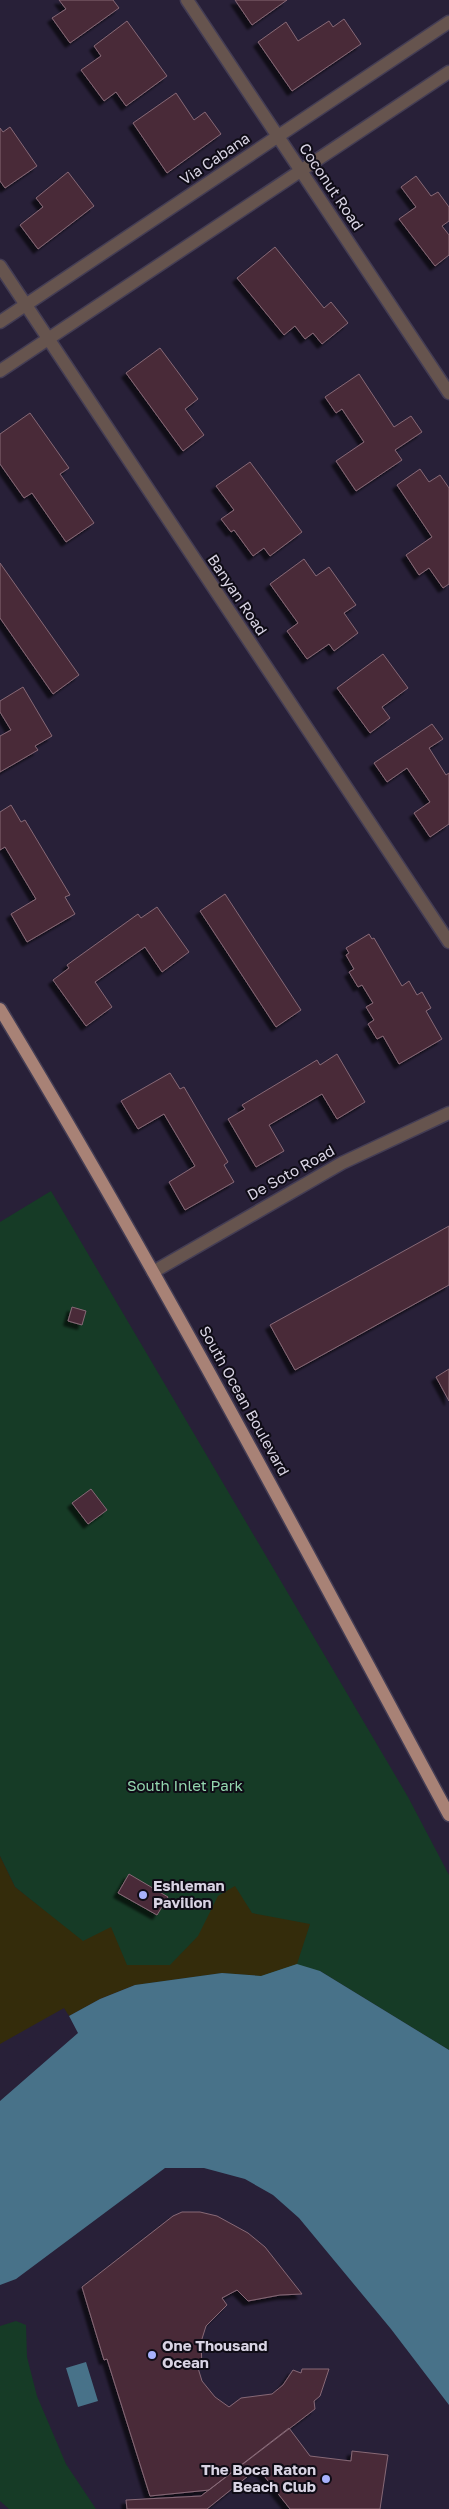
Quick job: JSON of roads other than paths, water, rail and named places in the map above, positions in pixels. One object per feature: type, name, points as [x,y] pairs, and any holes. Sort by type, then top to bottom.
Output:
[{"type":"main road","name":"South Ocean Boulevard","points":[[0,1009],[153,1272],[248,1441],[449,1815]]},
{"type":"street","name":"Coconut Road","points":[[187,0],[449,393]]},
{"type":"street","name":"Via Cabana","points":[[0,322],[449,22]]},
{"type":"street","points":[[0,371],[449,72]]},
{"type":"street","name":"Banyan Road","points":[[0,266],[449,942]]},
{"type":"street","name":"De Soto Road","points":[[153,1272],[342,1162],[449,1113]]},
{"type":"water","points":[[297,1964],[320,1971],[449,2050],[449,2405],[391,2329],[299,2218],[273,2195],[245,2179],[204,2168],[165,2168],[16,2279],[0,2285],[0,2082],[45,2044],[69,2016],[100,1999],[135,1985],[222,1973],[261,1976]]},
{"type":"water","points":[[86,2362],[98,2401],[78,2407],[66,2368]]},
{"type":"place","name":"Eshleman Pavilion","points":[[143,1895]]},
{"type":"place","name":"One Thousand Ocean","points":[[152,2355]]},
{"type":"place","name":"The Boca Raton Beach Club","points":[[326,2479]]},
{"type":"park label","name":"South Inlet Park","points":[[185,1786]]}]
